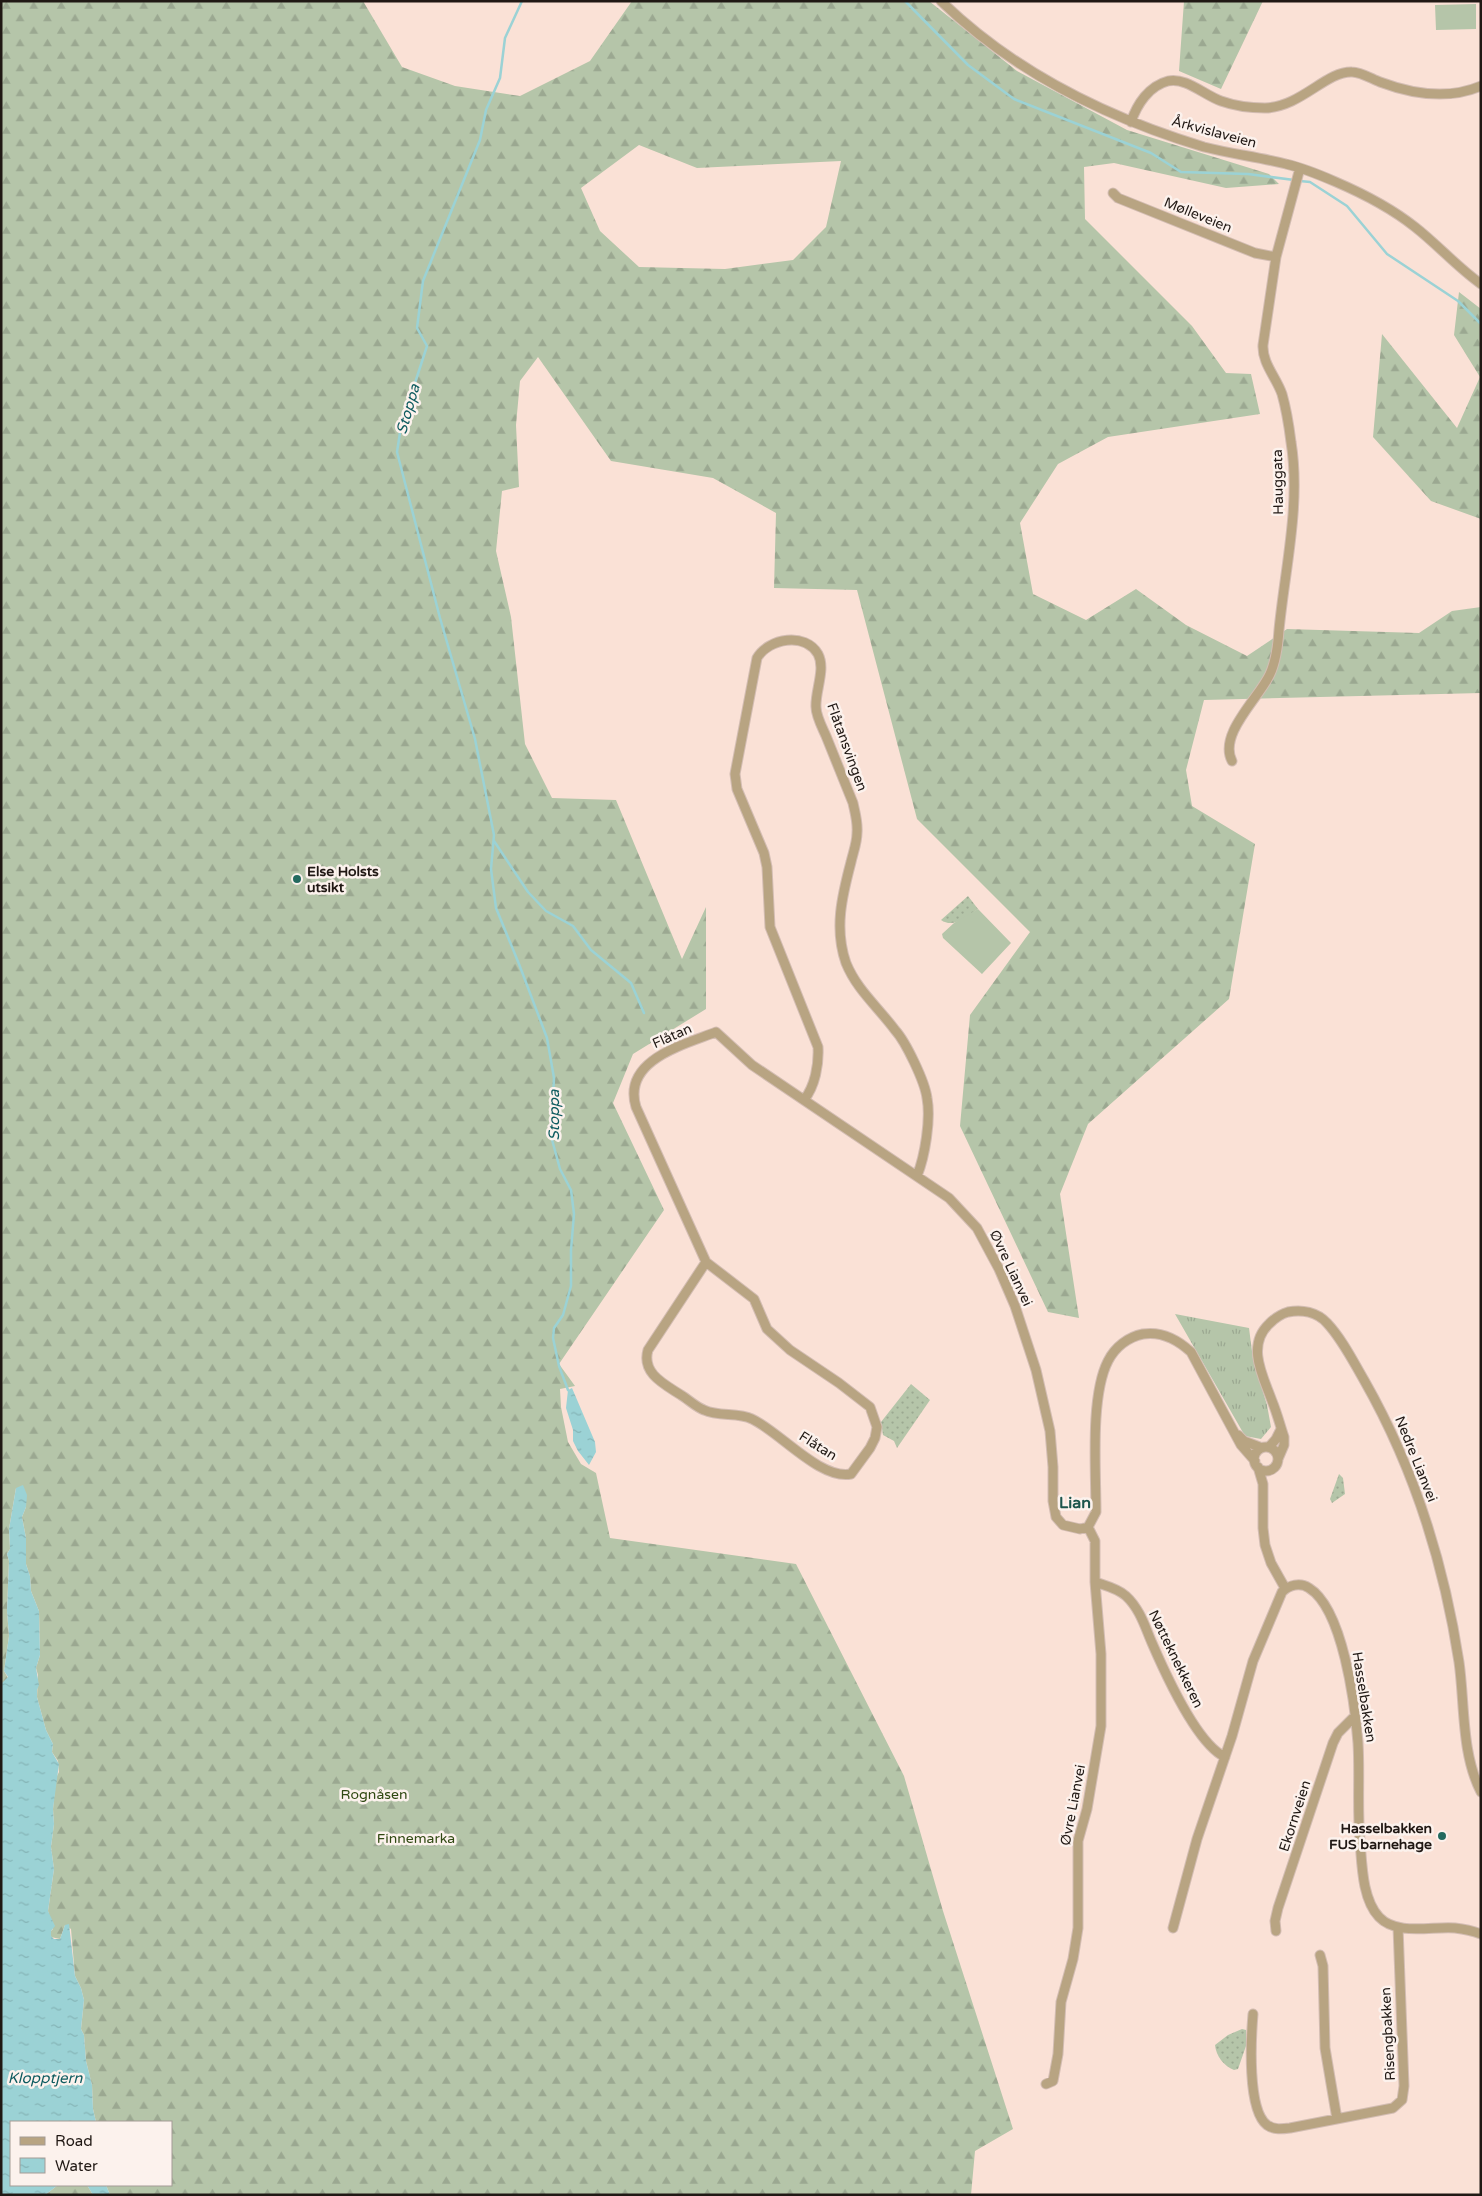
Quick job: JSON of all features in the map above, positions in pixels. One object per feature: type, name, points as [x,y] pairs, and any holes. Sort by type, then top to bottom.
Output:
[{"type":"street","name":"Årkvislaveien","points":[[941,1],[984,38],[1022,65],[1070,92],[1131,122],[1298,175],[1338,183],[1384,205],[1415,226],[1481,284]]},
{"type":"street","points":[[1131,122],[1138,106],[1146,95],[1162,83],[1170,81],[1184,82],[1222,101],[1252,108],[1284,105],[1303,96],[1335,76],[1351,72],[1401,89],[1423,93],[1455,92],[1481,86]]},
{"type":"street","name":"Hauggata","points":[[1232,761],[1228,750],[1232,735],[1270,674],[1277,652],[1294,502],[1294,466],[1282,395],[1262,353],[1276,257],[1298,175]]},
{"type":"street","name":"Mølleveien","points":[[1113,193],[1118,198],[1255,253],[1276,257]]},
{"type":"street","name":"Flåtansvingen","points":[[804,1100],[809,1093],[815,1074],[819,1058],[818,1047],[770,926],[767,868],[764,853],[737,789],[735,774],[758,658],[764,649],[773,644],[796,640],[806,642],[813,647],[820,660],[816,710],[853,803],[857,818],[855,848],[843,890],[839,917],[840,934],[846,962],[861,990],[901,1037],[927,1096],[923,1161],[917,1176]]},
{"type":"street","name":"Øvre Lianvei","points":[[716,1032],[746,1061],[949,1198],[967,1215],[977,1228],[1000,1268],[1031,1353],[1046,1413],[1052,1448],[1053,1501],[1056,1517],[1060,1523],[1070,1528],[1080,1529],[1088,1527],[1095,1541],[1095,1582],[1101,1654],[1100,1740],[1078,1840],[1078,1928],[1073,1959],[1061,2001],[1057,2067],[1052,2081],[1046,2084]]},
{"type":"street","name":"Flåtan","points":[[706,1262],[648,1350],[647,1360],[652,1374],[663,1384],[704,1410],[753,1419],[828,1470],[844,1475],[851,1474],[875,1438],[877,1427],[870,1407],[790,1350],[768,1329],[754,1300],[706,1262],[636,1107],[634,1088],[639,1074],[656,1058],[716,1032]]},
{"type":"street","name":"Nedre Lianvei","points":[[1278,1459],[1284,1442],[1258,1362],[1258,1344],[1265,1328],[1279,1316],[1296,1311],[1309,1312],[1328,1324],[1358,1369],[1394,1438],[1414,1486],[1448,1604],[1458,1661],[1470,1762],[1481,1792]]},
{"type":"street","points":[[1088,1527],[1096,1512],[1096,1436],[1101,1382],[1109,1359],[1127,1340],[1141,1335],[1155,1334],[1168,1337],[1183,1345],[1198,1362],[1246,1452],[1256,1464],[1265,1470],[1273,1468]]},
{"type":"street","points":[[1173,1928],[1198,1839],[1256,1652],[1278,1598],[1285,1588],[1271,1563],[1264,1540],[1263,1484],[1256,1464],[1255,1454],[1276,1439],[1281,1429]]},
{"type":"street","points":[[1237,1435],[1244,1441],[1276,1452],[1278,1459],[1263,1484]]},
{"type":"street","name":"Nøtteknekkeren","points":[[1095,1582],[1115,1589],[1135,1607],[1162,1665],[1200,1735],[1211,1748],[1225,1757]]},
{"type":"street","name":"Hasselbakken","points":[[1285,1588],[1298,1585],[1307,1586],[1318,1594],[1327,1605],[1346,1663],[1358,1750],[1360,1841],[1366,1891],[1376,1914],[1384,1922],[1398,1927],[1454,1928],[1481,1934]]},
{"type":"street","name":"Ekornveien","points":[[1276,1930],[1275,1921],[1278,1908],[1333,1743],[1338,1733],[1354,1718]]},
{"type":"street","name":"Risengbakken","points":[[1253,2014],[1252,2072],[1258,2108],[1266,2124],[1274,2129],[1281,2129],[1393,2108],[1402,2100],[1403,2094],[1398,1927]]},
{"type":"street","points":[[1320,1955],[1323,1966],[1325,2048],[1337,2119]]},
{"type":"green space","name":"Finnemarka","points":[[1,1],[363,1],[402,67],[455,86],[520,96],[590,61],[632,1],[929,1],[1017,71],[1127,130],[1269,174],[1279,184],[1226,188],[1114,163],[1084,167],[1085,219],[1192,326],[1226,373],[1251,374],[1260,414],[1108,437],[1058,464],[1020,523],[1033,594],[1086,620],[1136,589],[1186,625],[1247,656],[1287,629],[1419,633],[1452,611],[1481,607],[1481,693],[1204,700],[1186,770],[1192,806],[1255,844],[1229,999],[1088,1124],[1060,1194],[1079,1318],[1048,1312],[960,1126],[970,1015],[1030,932],[917,819],[857,590],[774,588],[776,513],[713,478],[611,461],[538,357],[520,381],[516,425],[519,487],[502,491],[496,551],[511,617],[525,744],[552,798],[616,800],[682,959],[706,907],[706,1009],[633,1054],[613,1103],[664,1210],[559,1364],[575,1386],[560,1389],[561,1407],[568,1442],[581,1464],[596,1473],[610,1538],[796,1564],[904,1776],[943,1911],[1013,2129],[975,2151],[971,2195],[110,2195],[106,2186],[172,2186],[172,2121],[96,2121],[93,2109],[92,2085],[86,2061],[84,2035],[81,2029],[84,2000],[75,1976],[71,1929],[65,1925],[60,1939],[51,1937],[53,1929],[48,1911],[54,1869],[51,1847],[56,1778],[59,1772],[58,1761],[52,1752],[53,1744],[46,1730],[37,1697],[38,1675],[36,1668],[40,1655],[39,1611],[31,1591],[30,1576],[26,1564],[26,1538],[22,1517],[26,1507],[16,1488],[9,1529],[10,1549],[7,1554],[9,1561],[7,1611],[9,1636],[4,1671],[8,1678],[1,1684]],"holes":[[[639,145],[697,168],[841,161],[826,227],[793,260],[725,269],[639,267],[600,231],[581,188]]]},
{"type":"green space","points":[[1184,1],[1263,1],[1221,89],[1179,71]]},
{"type":"green space","points":[[1476,4],[1476,29],[1436,30],[1435,5]]},
{"type":"green space","points":[[1459,292],[1481,309],[1481,519],[1431,501],[1373,437],[1382,334],[1457,428],[1480,377],[1454,335]]},
{"type":"green space","points":[[968,896],[978,909],[956,922],[951,923],[941,920]]},
{"type":"green space","points":[[978,909],[1011,943],[982,974],[943,938],[942,934],[954,923]]},
{"type":"green space","points":[[1175,1314],[1249,1328],[1253,1359],[1267,1405],[1271,1427],[1261,1439],[1245,1436]]},
{"type":"green space","points":[[911,1384],[930,1400],[897,1448],[894,1441],[883,1435],[881,1422]]},
{"type":"green space","points":[[1339,1474],[1343,1478],[1345,1494],[1332,1503],[1330,1499]]},
{"type":"green space","points":[[1242,2029],[1246,2030],[1246,2046],[1238,2069],[1234,2070],[1221,2060],[1215,2045],[1228,2035]]},
{"type":"green space","points":[[57,2186],[88,2186],[93,2195],[45,2195]]},
{"type":"water","points":[[572,1388],[595,1442],[596,1452],[589,1465],[573,1441],[573,1430],[566,1408],[568,1390]]},
{"type":"water","name":"Klopptjern","points":[[23,1485],[27,1495],[26,1507],[22,1517],[26,1538],[26,1564],[30,1576],[31,1591],[39,1611],[40,1655],[36,1668],[39,1685],[37,1697],[46,1730],[53,1744],[52,1752],[59,1764],[53,1809],[54,1824],[51,1847],[54,1869],[48,1911],[55,1926],[51,1931],[51,1936],[54,1939],[60,1939],[65,1925],[69,1924],[75,1976],[84,2000],[81,2029],[84,2035],[86,2061],[92,2085],[93,2109],[96,2121],[10,2121],[10,2186],[57,2186],[45,2195],[1,2195],[1,1684],[8,1677],[4,1671],[9,1636],[7,1611],[9,1561],[7,1554],[10,1549],[9,1529],[16,1488]]},
{"type":"water","points":[[88,2186],[106,2186],[110,2195],[93,2195]]},
{"type":"waterway","name":"Stoppa","points":[[522,1],[505,38],[500,78],[486,110],[480,140],[423,281],[417,328],[427,346],[401,426],[397,452],[440,618],[475,739],[494,835],[491,869],[496,908],[547,1038],[554,1078],[551,1136],[560,1169],[571,1190],[574,1214],[571,1286],[563,1315],[554,1328],[553,1338],[559,1366],[568,1390]]},
{"type":"waterway","points":[[905,1],[968,65],[1014,99],[1151,153],[1181,172],[1248,174],[1294,180]]},
{"type":"waterway","points":[[1300,181],[1310,182],[1347,206],[1387,254],[1458,301],[1481,324]]},
{"type":"waterway","name":"Stoppa","points":[[494,841],[528,892],[546,911],[573,926],[591,950],[631,983],[644,1013]]},
{"type":"place","name":"Else Holsts utsikt","points":[[297,879]]},
{"type":"place","name":"Hasselbakken FUS barnehage","points":[[1442,1836]]},
{"type":"district","name":"Lian","points":[[1075,1503]]},
{"type":"park label","name":"Rognåsen","points":[[374,1794]]}]
